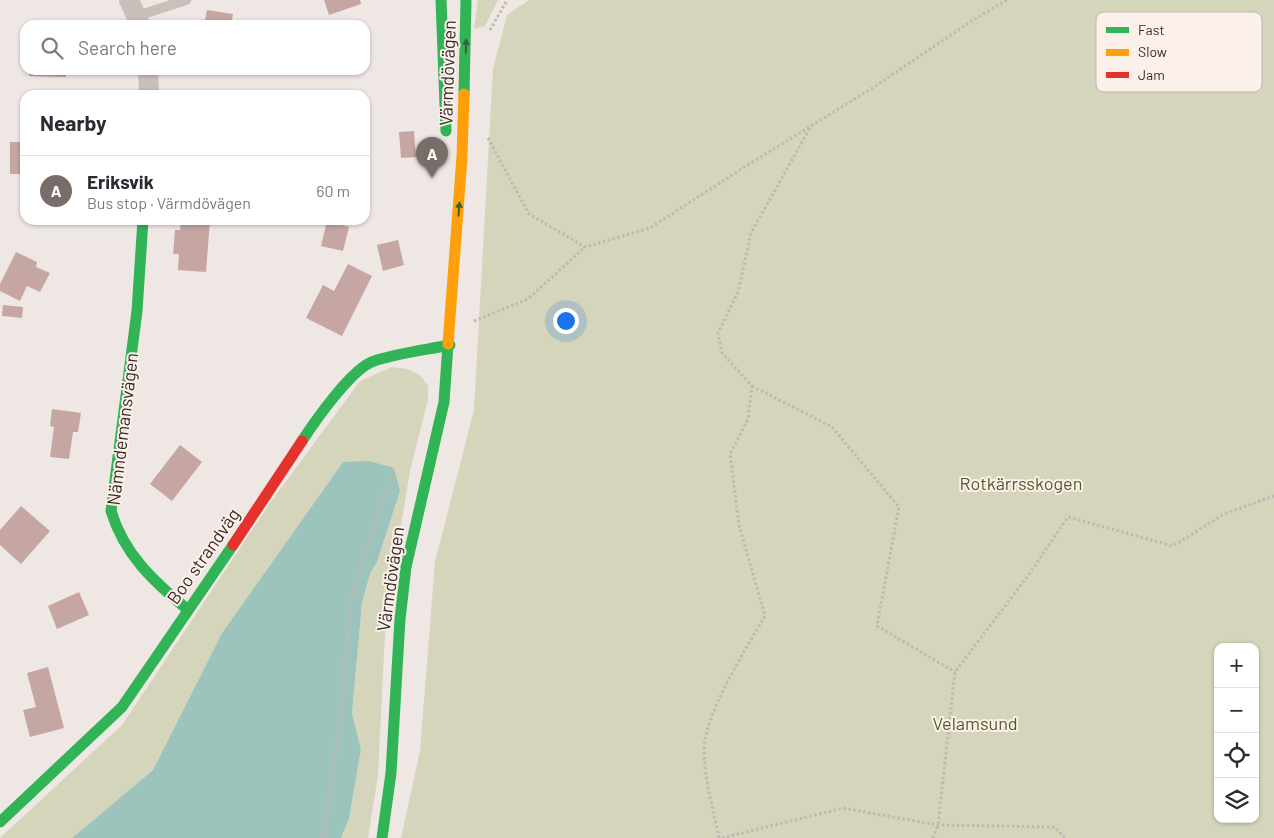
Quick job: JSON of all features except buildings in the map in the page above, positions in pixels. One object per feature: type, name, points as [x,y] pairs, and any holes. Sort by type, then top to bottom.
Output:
[{"type":"main road","name":"Värmdövägen","points":[[441,0],[447,146]]},
{"type":"main road","name":"Värmdövägen","points":[[382,838],[391,773],[400,619],[406,567],[444,402],[450,345],[462,157],[466,0]]},
{"type":"main road","name":"Värmdövägen","points":[[448,184],[451,327]]},
{"type":"main road","name":"Nämndemansvägen","points":[[143,225],[137,311],[111,511],[114,527],[131,554],[151,580],[187,608]]},
{"type":"main road","name":"Boo strandväg","points":[[0,822],[122,707],[187,608],[273,487],[313,424],[355,372],[372,361],[450,345]]},
{"type":"street","points":[[148,75],[149,90]]},
{"type":"lane","points":[[135,14],[186,0]]},
{"type":"path","points":[[471,322],[528,299],[585,247],[650,228],[874,87],[970,22],[1007,0]]},
{"type":"path","points":[[811,126],[752,233],[738,292],[718,333],[722,353],[752,386],[832,426],[898,507],[877,626],[955,672]]},
{"type":"path","points":[[486,135],[529,214],[585,247]]},
{"type":"path","points":[[752,386],[748,419],[730,454],[739,525],[765,616],[709,722],[704,749],[707,783],[721,838],[843,808],[938,825],[1054,827],[1065,838]]},
{"type":"path","points":[[323,838],[341,715],[351,597],[394,468]]},
{"type":"path","points":[[933,838],[938,825],[955,672],[1027,577],[1068,517],[1173,546],[1224,514],[1274,496]]},
{"type":"green space","points":[[478,0],[498,0],[485,26],[474,29]]},
{"type":"green space","name":"Rotkärrsskogen","points":[[529,0],[1274,0],[1274,838],[401,838],[420,751],[435,562],[474,410],[493,69],[507,15]]},
{"type":"green space","points":[[392,367],[408,369],[421,376],[428,386],[428,400],[410,471],[386,615],[378,775],[368,838],[341,838],[349,819],[361,749],[352,713],[362,603],[370,574],[377,562],[400,491],[343,462],[222,633],[153,770],[72,838],[0,838],[122,725],[270,503],[360,381]]},
{"type":"water","points":[[369,461],[394,468],[400,491],[377,562],[370,574],[362,603],[352,713],[361,749],[349,819],[341,838],[72,838],[153,770],[222,633],[343,462]]},
{"type":"traffic: fast","points":[[441,0],[446,131]]},
{"type":"traffic: fast","points":[[464,94],[466,0]]},
{"type":"traffic: fast","points":[[143,225],[137,311],[111,511],[124,541],[141,566],[187,609]]},
{"type":"traffic: fast","points":[[382,838],[391,773],[400,619],[406,567],[444,402],[448,344]]},
{"type":"traffic: fast","points":[[302,441],[345,384],[365,366],[374,361],[392,356],[450,345]]},
{"type":"traffic: fast","points":[[0,822],[122,707],[233,545]]},
{"type":"traffic: slow","points":[[448,344],[462,157],[464,94]]},
{"type":"traffic: jam","points":[[233,545],[302,441]]},
{"type":"place","name":"Eriksvik","points":[[432,178]]},
{"type":"park label","name":"Velamsund","points":[[975,723]]}]
